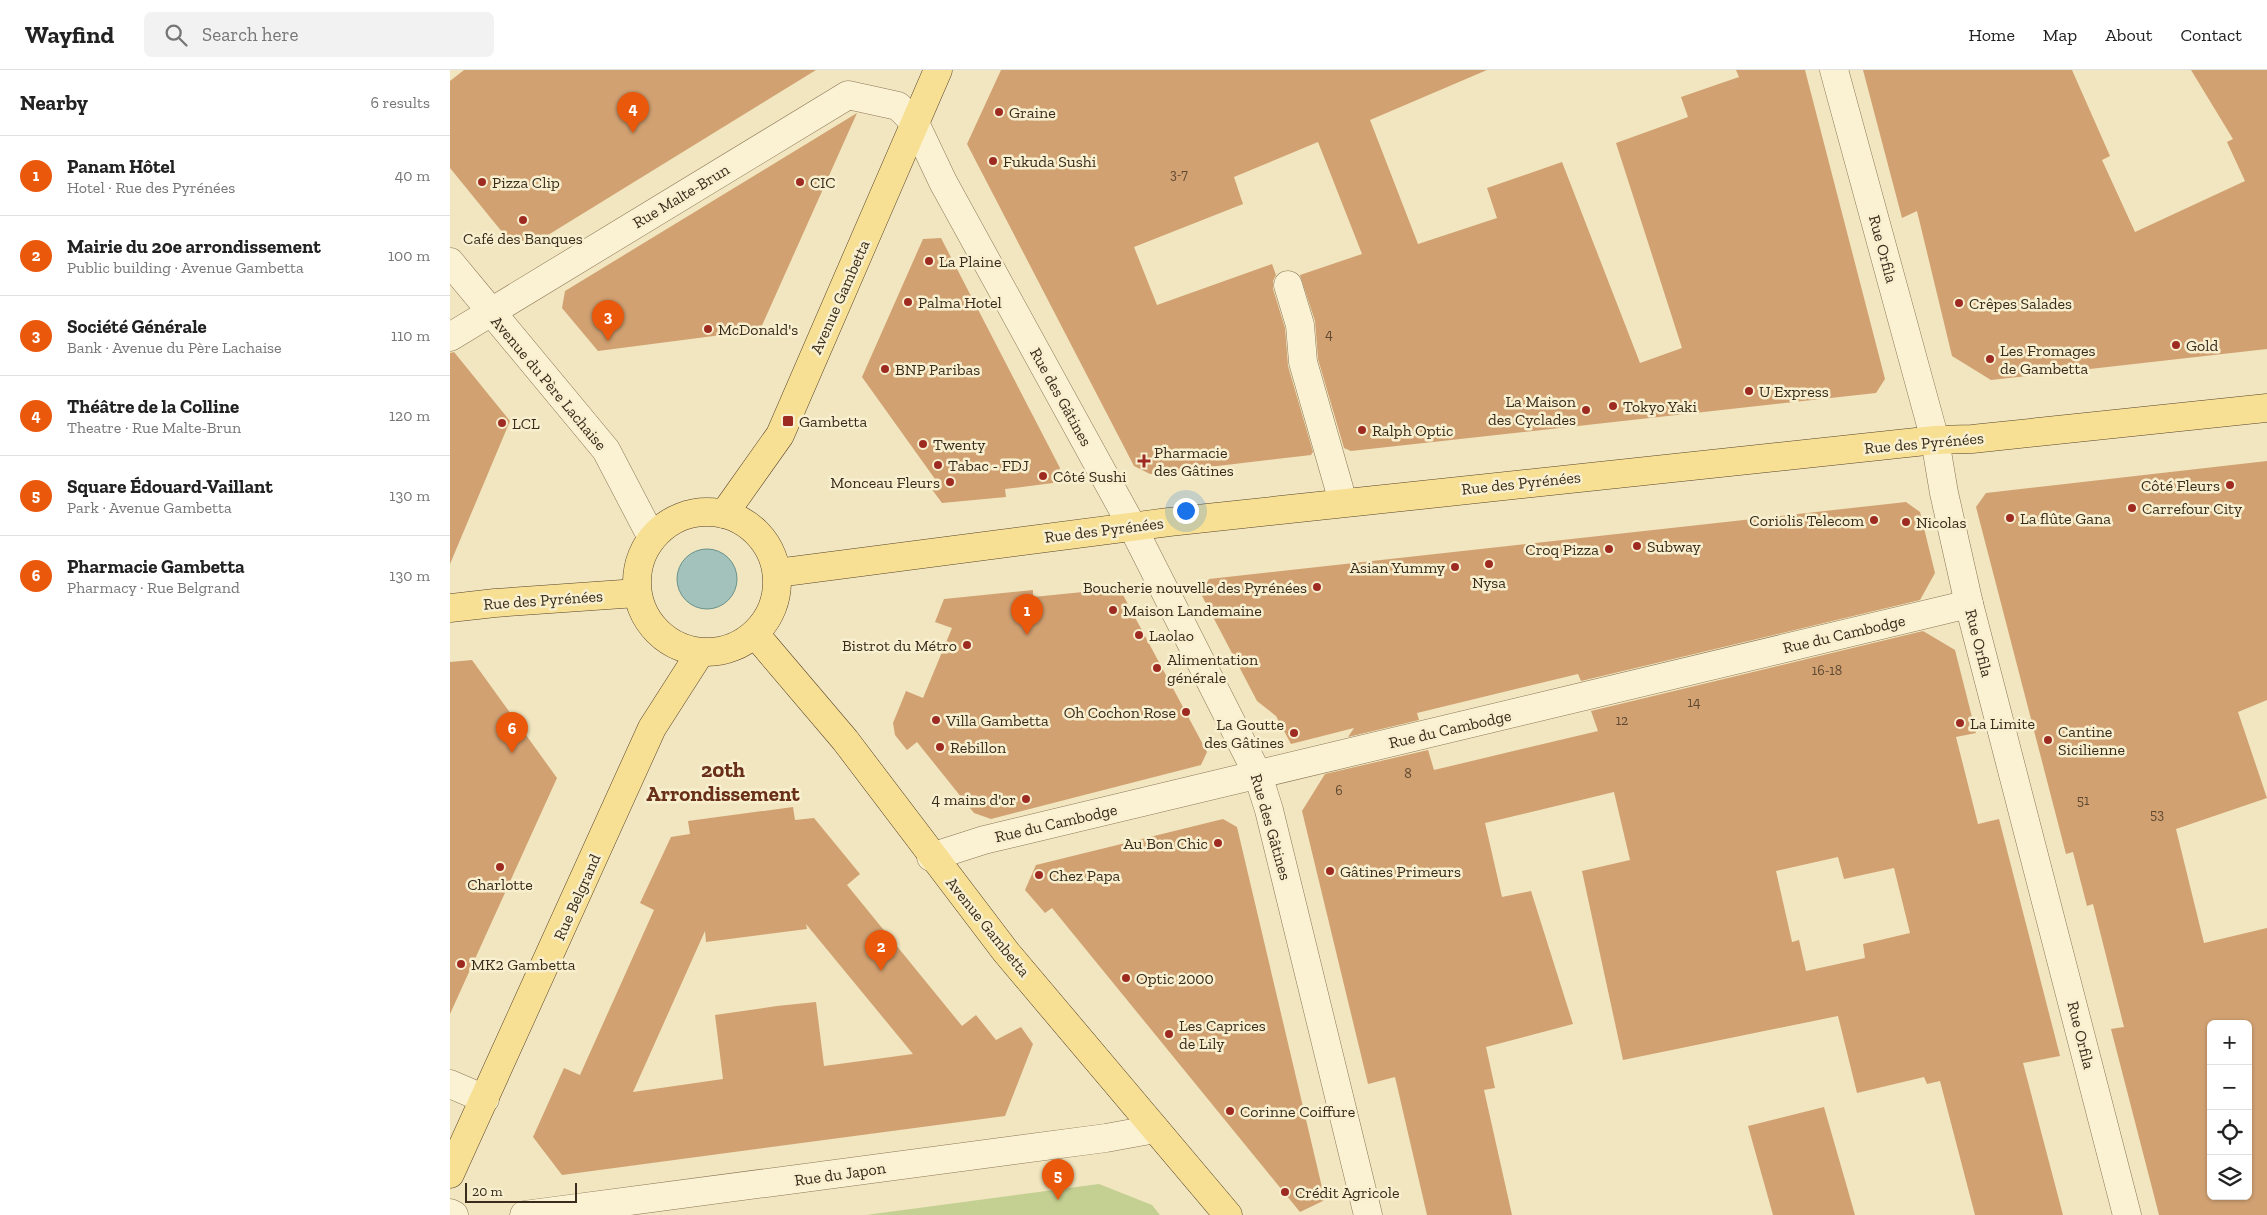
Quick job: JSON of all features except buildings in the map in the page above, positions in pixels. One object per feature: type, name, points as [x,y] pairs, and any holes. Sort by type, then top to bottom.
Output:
[{"type":"main road","name":"Avenue Gambetta","points":[[724,514],[783,429],[938,70]]},
{"type":"main road","name":"Rue des Pyrénées","points":[[777,573],[1132,526],[1343,502],[1935,440],[1972,439],[2267,408]]},
{"type":"main road","points":[[704,511],[724,514],[744,522],[760,536],[771,554],[777,573],[776,597],[768,617],[755,634],[738,646],[720,652],[700,653],[681,649],[658,634],[641,609],[637,594],[636,574],[642,554],[652,538],[667,524],[684,515],[704,511]]},
{"type":"main road","name":"Rue des Pyrénées","points":[[450,608],[495,602],[637,594]]},
{"type":"main road","name":"Avenue Gambetta","points":[[755,634],[845,740],[931,857],[1006,952],[1228,1215]]},
{"type":"main road","name":"Rue Belgrand","points":[[450,1174],[652,728],[700,653]]},
{"type":"street","name":"Rue Orfila","points":[[1834,70],[1935,440],[1944,493],[1969,604],[2127,1215]]},
{"type":"street","name":"Rue Malte-Brun","points":[[450,337],[490,311],[848,96],[898,106],[915,123]]},
{"type":"street","name":"Rue des Gâtines","points":[[915,123],[943,182],[1132,526],[1258,775],[1269,810],[1368,1215]]},
{"type":"street","name":"Avenue du Père Lachaise","points":[[450,262],[606,450],[652,538]]},
{"type":"street","points":[[1288,285],[1300,325],[1303,362],[1343,502]]},
{"type":"street","name":"Rue du Cambodge","points":[[931,857],[984,840],[1969,604]]},
{"type":"street","points":[[450,1084],[485,1099]]},
{"type":"street","name":"Rue du Japon","points":[[524,1215],[1106,1138],[1155,1129]]},
{"type":"street","points":[[450,1214],[454,1215]]},
{"type":"green space","points":[[1099,1184],[1152,1205],[1160,1215],[866,1215]]},
{"type":"water","points":[[701,549],[713,549],[724,554],[732,562],[737,573],[735,591],[724,604],[713,609],[701,609],[690,604],[682,596],[677,585],[677,573],[682,562],[690,554]]},
{"type":"place","name":"Graine","points":[[999,112]]},
{"type":"place","name":"Théâtre de la Colline","points":[[633,133]]},
{"type":"place","name":"Fukuda Sushi","points":[[993,161]]},
{"type":"place","name":"Pizza Clip","points":[[482,182]]},
{"type":"place","name":"CIC","points":[[800,182]]},
{"type":"place","name":"Café des Banques","points":[[523,220]]},
{"type":"place","name":"La Plaine","points":[[929,261]]},
{"type":"place","name":"Palma Hotel","points":[[908,302]]},
{"type":"place","name":"Crêpes Salades","points":[[1959,303]]},
{"type":"place","name":"McDonald's","points":[[708,329]]},
{"type":"place","name":"Société Générale","points":[[608,341]]},
{"type":"place","name":"Gold","points":[[2176,345]]},
{"type":"place","name":"Les Fromages de Gambetta","points":[[1990,359]]},
{"type":"place","name":"BNP Paribas","points":[[885,369]]},
{"type":"place","name":"U Express","points":[[1749,391]]},
{"type":"place","name":"Tokyo Yaki","points":[[1613,406]]},
{"type":"place","name":"La Maison des Cyclades","points":[[1586,410]]},
{"type":"place","name":"Gambetta","points":[[788,421]]},
{"type":"place","name":"LCL","points":[[502,423]]},
{"type":"place","name":"Ralph Optic","points":[[1362,430]]},
{"type":"place","name":"Twenty","points":[[923,444]]},
{"type":"place","name":"Pharmacie des Gâtines","points":[[1144,461]]},
{"type":"place","name":"Tabac - FDJ","points":[[938,465]]},
{"type":"place","name":"Côté Sushi","points":[[1043,476]]},
{"type":"place","name":"Monceau Fleurs","points":[[950,482]]},
{"type":"place","name":"Côté Fleurs","points":[[2230,485]]},
{"type":"place","name":"Carrefour City","points":[[2132,508]]},
{"type":"place","name":"La flûte Gana","points":[[2010,518]]},
{"type":"place","name":"Coriolis Telecom","points":[[1874,520]]},
{"type":"place","name":"Nicolas","points":[[1906,522]]},
{"type":"place","name":"Subway","points":[[1637,546]]},
{"type":"place","name":"Croq Pizza","points":[[1609,549]]},
{"type":"place","name":"Nysa","points":[[1489,564]]},
{"type":"place","name":"Asian Yummy","points":[[1455,567]]},
{"type":"place","name":"Boucherie nouvelle des Pyrénées","points":[[1317,587]]},
{"type":"place","name":"Maison Landemaine","points":[[1113,610]]},
{"type":"place","name":"Panam Hôtel","points":[[1027,635]]},
{"type":"place","name":"Laolao","points":[[1139,635]]},
{"type":"place","name":"Bistrot du Métro","points":[[967,645]]},
{"type":"place","name":"Alimentation générale","points":[[1157,668]]},
{"type":"place","name":"Oh Cochon Rose","points":[[1186,712]]},
{"type":"place","name":"Villa Gambetta","points":[[936,720]]},
{"type":"place","name":"La Limite","points":[[1960,723]]},
{"type":"place","name":"La Goutte des Gâtines","points":[[1294,733]]},
{"type":"place","name":"Cantine Sicilienne","points":[[2048,740]]},
{"type":"place","name":"Rebillon","points":[[940,747]]},
{"type":"place","name":"Pharmacie Gambetta","points":[[512,753]]},
{"type":"place","name":"4 mains d'or","points":[[1026,799]]},
{"type":"place","name":"Au Bon Chic","points":[[1218,843]]},
{"type":"place","name":"Charlotte","points":[[500,867]]},
{"type":"place","name":"Gâtines Primeurs","points":[[1330,871]]},
{"type":"place","name":"Chez Papa","points":[[1039,875]]},
{"type":"place","name":"MK2 Gambetta","points":[[461,964]]},
{"type":"place","name":"Mairie du 20e arrondissement","points":[[881,971]]},
{"type":"place","name":"Optic 2000","points":[[1126,978]]},
{"type":"place","name":"Les Caprices de Lily","points":[[1169,1034]]},
{"type":"place","name":"Corinne Coiffure","points":[[1230,1111]]},
{"type":"place","name":"Crédit Agricole","points":[[1285,1192]]},
{"type":"place","name":"Square Édouard-Vaillant","points":[[1058,1200]]},
{"type":"district","name":"20th Arrondissement","points":[[723,781]]}]
